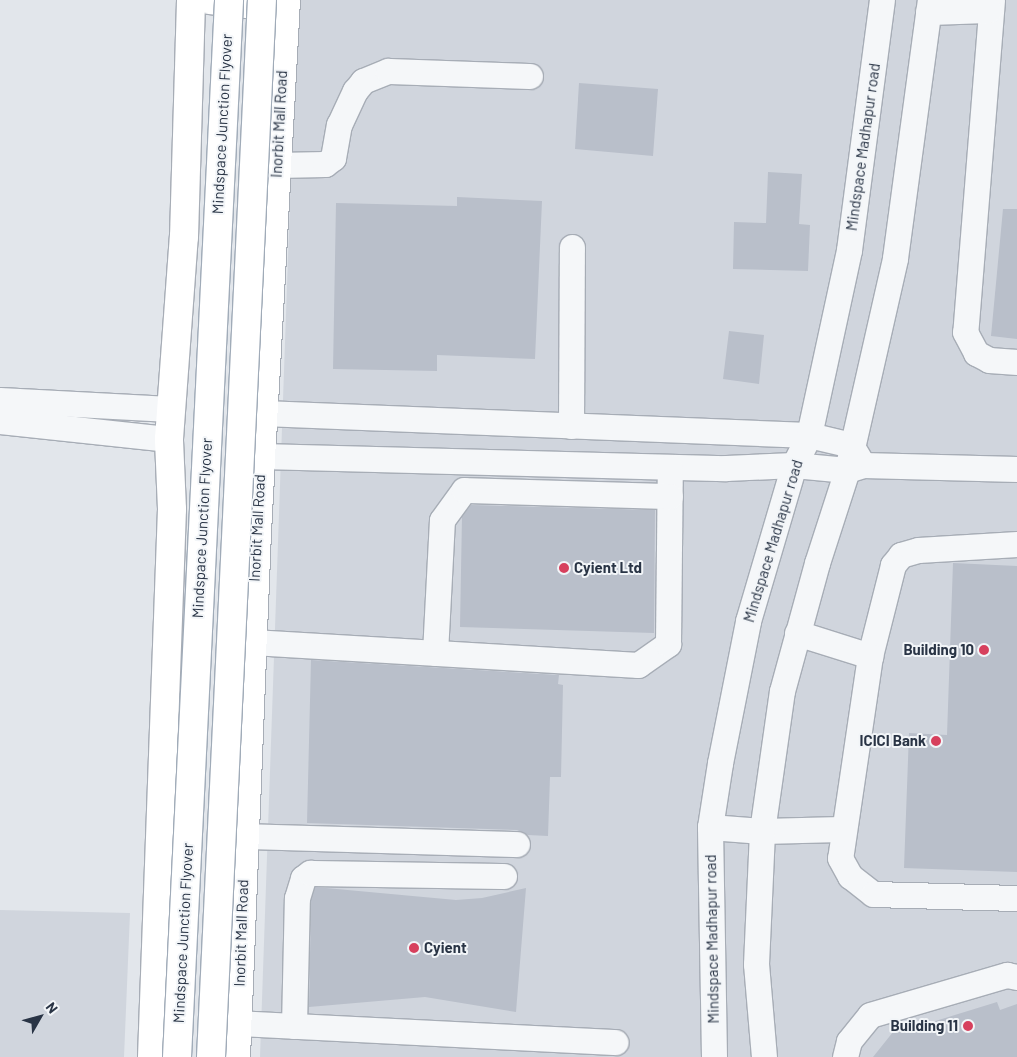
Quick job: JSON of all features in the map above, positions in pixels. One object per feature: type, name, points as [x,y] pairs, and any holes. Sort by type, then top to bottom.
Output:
[{"type":"main road","points":[[152,1057],[172,509],[169,439],[170,409],[184,237],[191,0]]},
{"type":"main road","points":[[210,0],[278,3]]},
{"type":"main road","name":"Mindspace Junction Flyover","points":[[177,1057],[229,0]]},
{"type":"main road","name":"Inorbit Mall Road","points":[[236,1057],[252,642],[277,166],[278,3]]},
{"type":"main road","name":"Mindspace Junction Flyover","points":[[210,1057],[278,3]]},
{"type":"main road","points":[[154,1003],[238,1016]]},
{"type":"street","name":"Mindspace Madhapur road","points":[[714,1057],[710,827],[748,621],[794,465],[809,435],[849,250],[882,0]]},
{"type":"street","points":[[764,1057],[756,964],[762,831],[782,690],[797,633],[854,460],[896,258],[929,6],[990,5],[966,332],[976,352],[989,360],[1017,362]]},
{"type":"street","points":[[277,166],[325,164],[333,158],[339,125],[355,91],[363,81],[388,71],[530,76]]},
{"type":"street","points":[[571,426],[572,247]]},
{"type":"street","points":[[0,400],[170,409]]},
{"type":"street","points":[[263,413],[809,435],[854,460]]},
{"type":"street","points":[[0,421],[169,439]]},
{"type":"street","points":[[261,456],[670,467],[794,465],[854,460],[1017,469]]},
{"type":"street","points":[[252,642],[638,665],[668,644],[670,467]]},
{"type":"street","points":[[434,653],[442,520],[464,490],[670,496]]},
{"type":"street","points":[[1017,544],[918,550],[902,555],[893,565],[870,656],[841,829],[840,858],[850,876],[873,894],[1017,898]]},
{"type":"street","points":[[797,633],[870,656]]},
{"type":"street","points":[[710,827],[762,831],[841,829]]},
{"type":"street","points":[[245,836],[517,844]]},
{"type":"street","points":[[294,1026],[297,898],[303,878],[310,873],[504,876]]},
{"type":"street","points":[[845,1057],[848,1041],[870,1015],[1007,974],[1017,977]]},
{"type":"street","points":[[238,1016],[294,1026],[616,1042]]},
{"type":"shaded area","points":[[297,0],[1017,0],[1017,1057],[260,1057]]},
{"type":"shaded area","points":[[0,910],[130,913],[124,1057],[0,1057]]},
{"type":"building","points":[[579,83],[658,89],[653,156],[575,149]]},
{"type":"building","points":[[768,172],[802,174],[799,224],[810,225],[808,271],[733,269],[734,222],[766,223]]},
{"type":"building","points":[[457,197],[542,201],[535,359],[437,355],[437,371],[333,369],[336,203],[457,206]]},
{"type":"building","points":[[1003,209],[1017,209],[1017,339],[991,336]]},
{"type":"building","points":[[729,331],[764,335],[759,384],[723,379]]},
{"type":"building","name":"Cyient Ltd","points":[[471,505],[655,510],[654,633],[460,627],[462,516]]},
{"type":"building","name":"Building 10","points":[[953,563],[1017,566],[1017,872],[904,868],[909,733],[947,735]]},
{"type":"building","points":[[311,660],[559,675],[558,684],[563,685],[561,777],[550,777],[548,836],[528,835],[517,830],[307,823]]},
{"type":"building","name":"Cyient","points":[[315,887],[456,900],[482,898],[526,888],[516,1012],[425,997],[309,1007],[311,900]]},
{"type":"building","name":"Building 11","points":[[997,1002],[1000,1010],[1017,1004],[1017,1057],[873,1057],[901,1022],[903,1031]]},
{"type":"place","name":"Cyient Ltd","points":[[564,568]]},
{"type":"place","name":"Building 10","points":[[984,650]]},
{"type":"place","name":"ICICI Bank","points":[[936,741]]},
{"type":"place","name":"Cyient","points":[[414,948]]},
{"type":"place","name":"Building 11","points":[[968,1026]]}]
